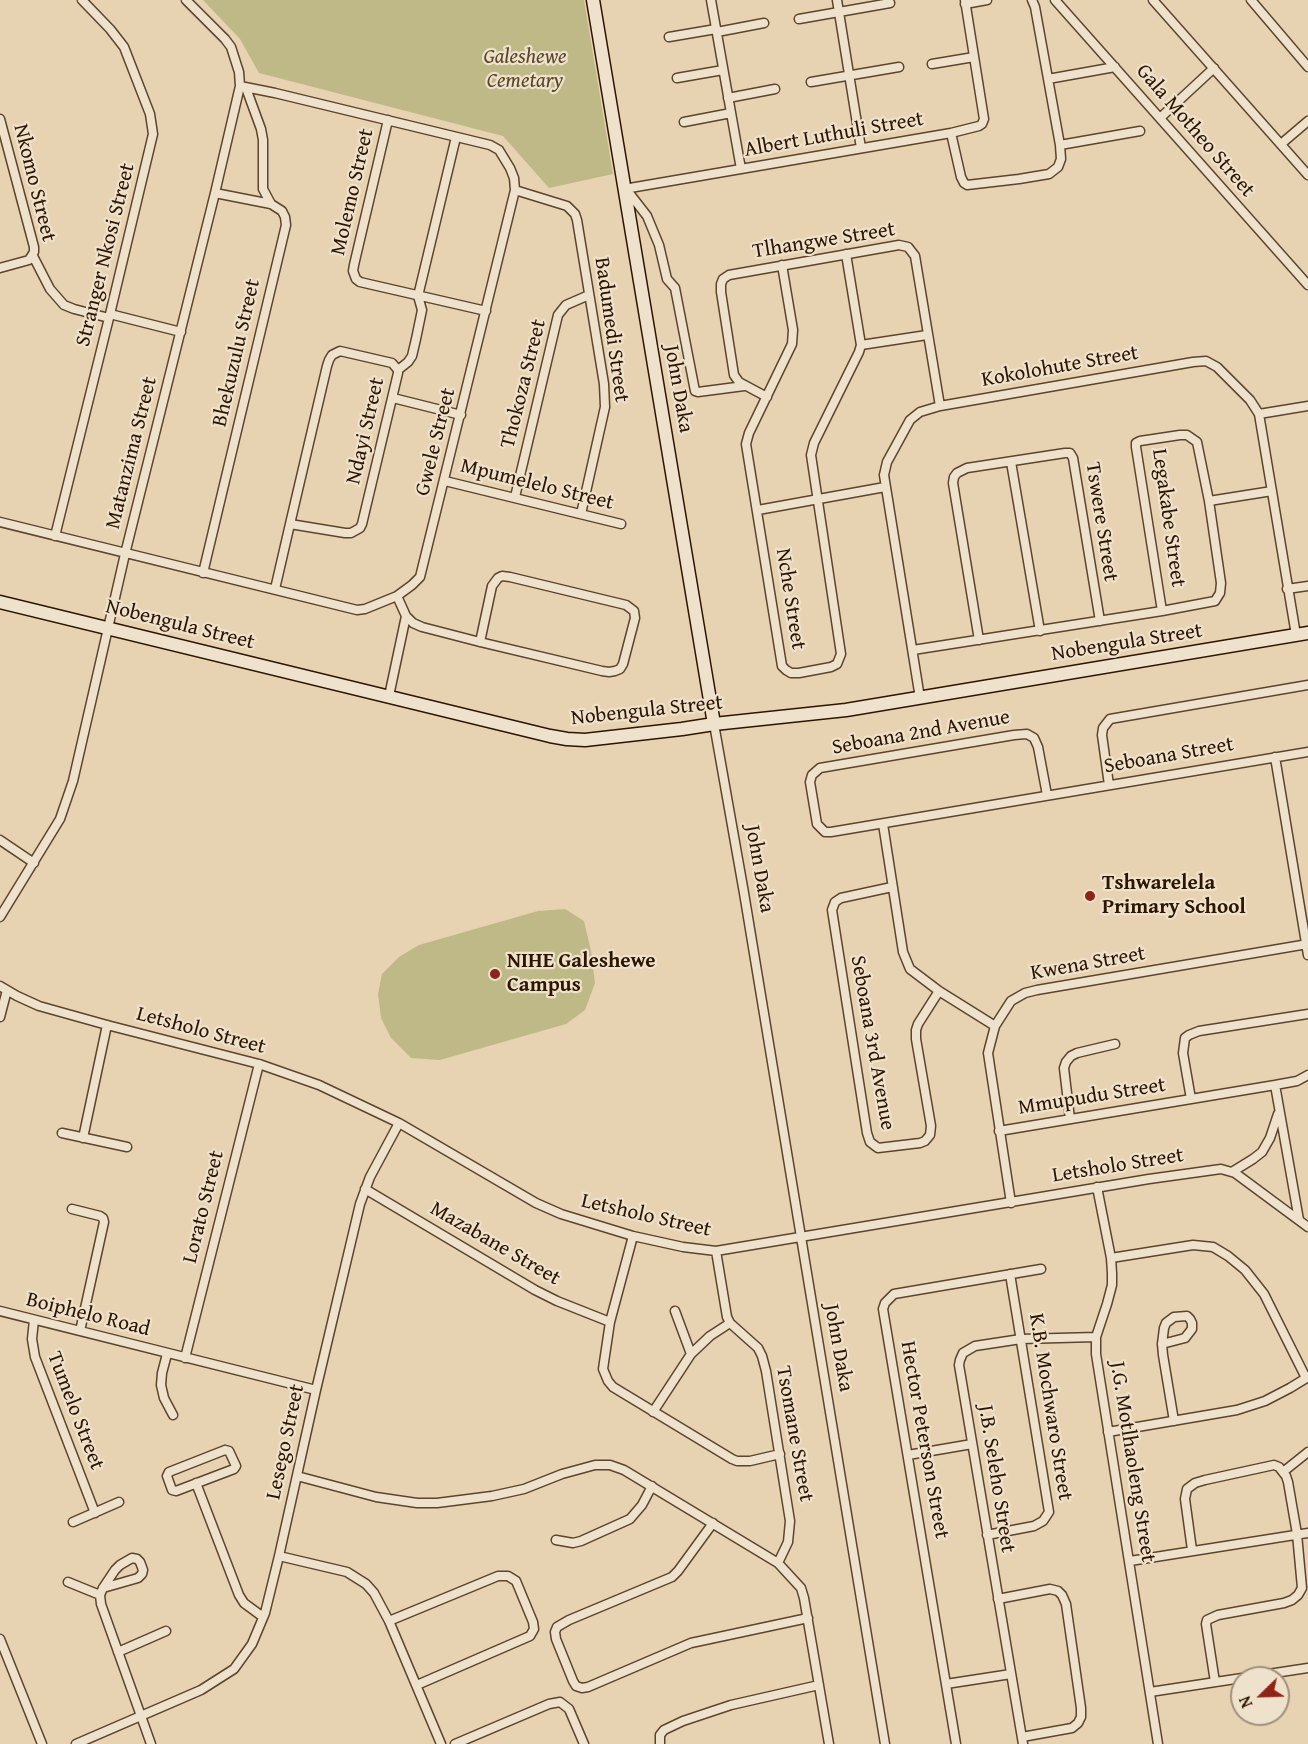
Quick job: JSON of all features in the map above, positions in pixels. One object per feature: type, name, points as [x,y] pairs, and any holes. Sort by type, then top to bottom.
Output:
[{"type":"street","name":"Stranger Nkosi Street","points":[[55,536],[153,134],[152,123],[124,47],[82,0]]},
{"type":"street","name":"Matanzima Street","points":[[0,917],[60,819],[67,803],[125,554],[243,87],[231,47],[186,0]]},
{"type":"street","name":"John Daka","points":[[593,0],[885,1744]]},
{"type":"street","points":[[711,0],[741,169]]},
{"type":"street","points":[[837,0],[861,148]]},
{"type":"street","points":[[965,2],[987,0]]},
{"type":"street","points":[[951,133],[961,177],[964,183],[970,186],[1019,180],[1053,172],[1060,164],[1061,155],[1032,0]]},
{"type":"street","name":"Gala Motheo Street","points":[[1055,0],[1308,285]]},
{"type":"street","points":[[1153,0],[1308,175]]},
{"type":"street","points":[[1251,0],[1308,67]]},
{"type":"street","name":"Albert Luthuli Street","points":[[625,188],[951,133],[979,126],[984,120],[965,2]]},
{"type":"street","points":[[800,19],[890,3]]},
{"type":"street","points":[[669,37],[764,23]]},
{"type":"street","points":[[932,64],[974,57]]},
{"type":"street","points":[[811,82],[899,67]]},
{"type":"street","points":[[1048,79],[1114,67]]},
{"type":"street","points":[[1160,118],[1214,68]]},
{"type":"street","points":[[677,78],[723,70]]},
{"type":"street","points":[[243,87],[490,145],[499,150],[510,168],[515,190]]},
{"type":"street","name":"Bhekuzulu Street","points":[[203,573],[286,225],[282,211],[271,204],[263,189],[261,129],[243,87]]},
{"type":"street","points":[[728,98],[775,89]]},
{"type":"street","points":[[684,122],[731,113]]},
{"type":"street","name":"Nkomo Street","points":[[0,119],[34,247],[33,256],[29,260],[0,268]]},
{"type":"street","name":"Molemo Street","points":[[388,120],[353,271],[356,279],[360,282],[486,311]]},
{"type":"street","points":[[1281,144],[1308,121]]},
{"type":"street","points":[[1059,145],[1140,131]]},
{"type":"street","points":[[398,370],[412,356],[422,310],[418,296],[456,137]]},
{"type":"street","points":[[625,188],[646,216],[659,245],[667,279],[675,288],[695,391],[744,386],[767,397]]},
{"type":"street","name":"Badumedi Street","points":[[515,190],[567,206],[575,213],[604,384],[605,407],[581,514]]},
{"type":"street","name":"Gwele Street","points":[[0,522],[357,610],[397,596],[417,581],[423,571],[515,190]]},
{"type":"street","points":[[215,193],[271,204]]},
{"type":"street","name":"Tlhangwe Street","points":[[744,386],[736,379],[732,370],[721,292],[723,279],[729,274],[899,245],[908,247],[915,256],[939,406]]},
{"type":"street","points":[[846,254],[861,345],[927,334]]},
{"type":"street","points":[[33,256],[50,290],[64,305],[181,332]]},
{"type":"street","name":"Nche Street","points":[[782,265],[793,337],[792,344],[749,433],[747,444],[782,666],[791,673],[837,664],[841,654],[812,465],[812,449],[861,345]]},
{"type":"street","name":"Thokoza Street","points":[[515,497],[558,315],[566,305],[589,295]]},
{"type":"street","name":"Ndayi Street","points":[[275,589],[290,524],[327,366],[332,355],[340,351],[388,361],[398,370],[360,528],[351,533],[345,533],[290,524]]},
{"type":"street","name":"Kokolohute Street","points":[[920,698],[884,475],[887,462],[910,420],[920,411],[939,406],[1206,361],[1217,367],[1250,400],[1258,414],[1287,589],[1302,634]]},
{"type":"street","points":[[393,398],[461,415]]},
{"type":"street","points":[[1258,414],[1308,406]]},
{"type":"street","name":"Legakabe Street","points":[[913,650],[1162,611],[1211,602],[1218,598],[1221,583],[1200,451],[1194,439],[1187,435],[1136,443],[1162,611]]},
{"type":"street","name":"Tswere Street","points":[[979,640],[953,483],[954,477],[962,470],[1065,453],[1072,455],[1100,621]]},
{"type":"street","points":[[1011,462],[1040,631]]},
{"type":"street","name":"Mpumelelo Street","points":[[445,481],[621,524]]},
{"type":"street","points":[[758,510],[885,487]]},
{"type":"street","name":"Legakabe Street","points":[[1209,501],[1272,490]]},
{"type":"street","points":[[397,596],[406,616],[422,627],[480,642],[602,671],[615,671],[622,664],[635,618],[634,611],[626,605],[502,576],[494,581],[492,586],[480,642]]},
{"type":"street","points":[[1287,589],[1308,586]]},
{"type":"street","name":"Nobengula Street","points":[[0,602],[567,740],[585,740],[846,710],[1302,634]]},
{"type":"street","points":[[389,696],[406,616]]},
{"type":"street","points":[[1109,785],[1102,735],[1103,728],[1110,719],[1308,685]]},
{"type":"street","name":"Seboana 2nd Avenue","points":[[820,829],[817,824],[810,782],[812,775],[820,768],[1014,735],[1027,734],[1034,738],[1047,795]]},
{"type":"street","name":"Seboana Street","points":[[820,829],[831,832],[883,824],[1308,752]]},
{"type":"street","points":[[1275,757],[1308,955]]},
{"type":"street","points":[[883,824],[906,962],[918,976],[995,1026]]},
{"type":"street","points":[[0,840],[34,863]]},
{"type":"street","name":"Seboana 3rd Avenue","points":[[892,887],[841,898],[835,902],[832,910],[867,1133],[870,1142],[878,1148],[920,1143],[925,1141],[930,1134],[916,1030],[939,991]]},
{"type":"street","name":"Kwena Street","points":[[1011,1203],[988,1053],[995,1026],[1011,1001],[1024,993],[1037,990],[1307,944]]},
{"type":"street","points":[[0,1017],[3,988]]},
{"type":"street","name":"Letsholo Street","points":[[3,988],[39,1006],[259,1064],[319,1085],[399,1123],[536,1203],[561,1214],[633,1236],[683,1247],[716,1251],[1221,1168],[1232,1172]]},
{"type":"street","name":"Mmupudu Street","points":[[1191,1099],[1183,1053],[1185,1038],[1189,1035],[1199,1031],[1308,1014]]},
{"type":"street","points":[[83,1138],[107,1025]]},
{"type":"street","points":[[1070,1119],[1064,1068],[1066,1062],[1077,1053],[1115,1044]]},
{"type":"street","name":"Lorato Street","points":[[185,1358],[259,1064]]},
{"type":"street","name":"Mmupudu Street","points":[[999,1131],[1275,1085],[1297,1081],[1308,1075]]},
{"type":"street","points":[[1275,1085],[1299,1220]]},
{"type":"street","points":[[1279,1111],[1270,1138],[1262,1152],[1232,1172],[1308,1227]]},
{"type":"street","name":"Lesego Street","points":[[76,1744],[201,1690],[234,1669],[252,1644],[263,1617],[279,1556],[360,1204],[399,1123]]},
{"type":"street","points":[[62,1133],[127,1147]]},
{"type":"street","name":"J.G. Motlhaoleng Street","points":[[1097,1188],[1111,1258],[1112,1286],[1096,1336],[1096,1354],[1158,1744]]},
{"type":"street","name":"Mazabane Street","points":[[365,1190],[546,1296],[610,1322]]},
{"type":"street","points":[[72,1209],[100,1216],[104,1222],[80,1331]]},
{"type":"street","points":[[633,1236],[610,1322],[604,1362],[605,1375],[613,1387],[737,1461],[750,1461],[780,1454]]},
{"type":"street","points":[[1108,1432],[1237,1410],[1265,1401],[1307,1378],[1264,1294],[1245,1270],[1213,1247],[1193,1245],[1111,1258]]},
{"type":"street","points":[[653,1412],[691,1354],[710,1336],[730,1323],[716,1251]]},
{"type":"street","name":"Hector Peterson Street","points":[[956,1744],[883,1309],[885,1303],[894,1294],[900,1292],[1041,1269]]},
{"type":"street","name":"K.B. Mochwaro Street","points":[[987,1535],[1034,1526],[1043,1521],[1049,1512],[1010,1274]]},
{"type":"street","name":"Boiphelo Road","points":[[0,1311],[316,1390]]},
{"type":"street","points":[[675,1311],[691,1354]]},
{"type":"street","name":"Tumelo Street","points":[[34,1320],[32,1339],[35,1357],[95,1513]]},
{"type":"street","name":"Tsomane Street","points":[[730,1323],[753,1342],[762,1356],[790,1521],[788,1542],[778,1563]]},
{"type":"street","name":"J.B. Seleho Street","points":[[1022,1741],[959,1365],[963,1353],[975,1346],[1021,1339],[1096,1336]]},
{"type":"street","points":[[1162,1344],[1174,1421]]},
{"type":"street","name":"Boiphelo Road","points":[[167,1354],[161,1385],[164,1398],[173,1415]]},
{"type":"street","points":[[908,1455],[972,1444]]},
{"type":"street","points":[[225,1450],[229,1451],[235,1468],[196,1483],[174,1491],[166,1476],[169,1472],[225,1450]]},
{"type":"street","points":[[1283,1472],[1308,1452]]},
{"type":"street","points":[[297,1476],[376,1497],[417,1503],[437,1503],[492,1496],[524,1489],[562,1474],[594,1465],[610,1465],[624,1470],[778,1563],[801,1588],[829,1744]]},
{"type":"street","points":[[1192,1550],[1185,1499],[1187,1489],[1205,1480],[1274,1465],[1279,1467],[1288,1482],[1297,1534],[1302,1588],[1298,1595],[1284,1603],[1218,1615],[1207,1620],[1215,1682]]},
{"type":"street","points":[[196,1483],[239,1594],[244,1603],[263,1617]]},
{"type":"street","points":[[556,1540],[573,1543],[581,1541],[630,1519],[642,1505],[652,1486]]},
{"type":"street","points":[[73,1522],[119,1502]]},
{"type":"street","points":[[713,1523],[672,1577],[557,1627],[556,1639],[576,1686],[588,1687],[691,1643],[808,1618]]},
{"type":"street","points":[[1130,1561],[1308,1533]]},
{"type":"street","points":[[279,1556],[336,1569],[357,1577],[374,1593],[389,1621],[441,1744]]},
{"type":"street","points":[[68,1582],[101,1592],[138,1578],[143,1570],[140,1562],[132,1558],[115,1570],[101,1592],[101,1604],[151,1744]]},
{"type":"street","points":[[389,1621],[498,1576],[513,1578],[520,1591],[533,1622],[534,1629],[530,1636],[417,1685]]},
{"type":"street","points":[[998,1599],[1050,1589],[1058,1591],[1066,1604],[1081,1717],[1072,1728],[1022,1741]]},
{"type":"street","points":[[118,1652],[166,1630]]},
{"type":"street","points":[[0,1639],[42,1744]]},
{"type":"street","points":[[1150,1692],[1308,1668]]},
{"type":"street","points":[[946,1684],[1011,1674]]},
{"type":"street","points":[[660,1744],[660,1735],[664,1730],[682,1721],[731,1704],[819,1685]]},
{"type":"street","points":[[455,1744],[549,1704],[560,1702],[569,1708],[584,1744]]},
{"type":"green space","name":"Galeshewe Cemetary","points":[[203,0],[584,0],[613,174],[549,188],[503,136],[259,73],[240,39]]},
{"type":"green space","points":[[565,909],[584,921],[591,951],[595,983],[585,1010],[566,1024],[440,1060],[411,1058],[391,1038],[381,1018],[378,994],[382,974],[399,957],[419,945],[538,911]]},
{"type":"place","name":"Tshwarelela Primary School","points":[[1090,896]]},
{"type":"place","name":"NIHE Galeshewe Campus","points":[[495,974]]}]
